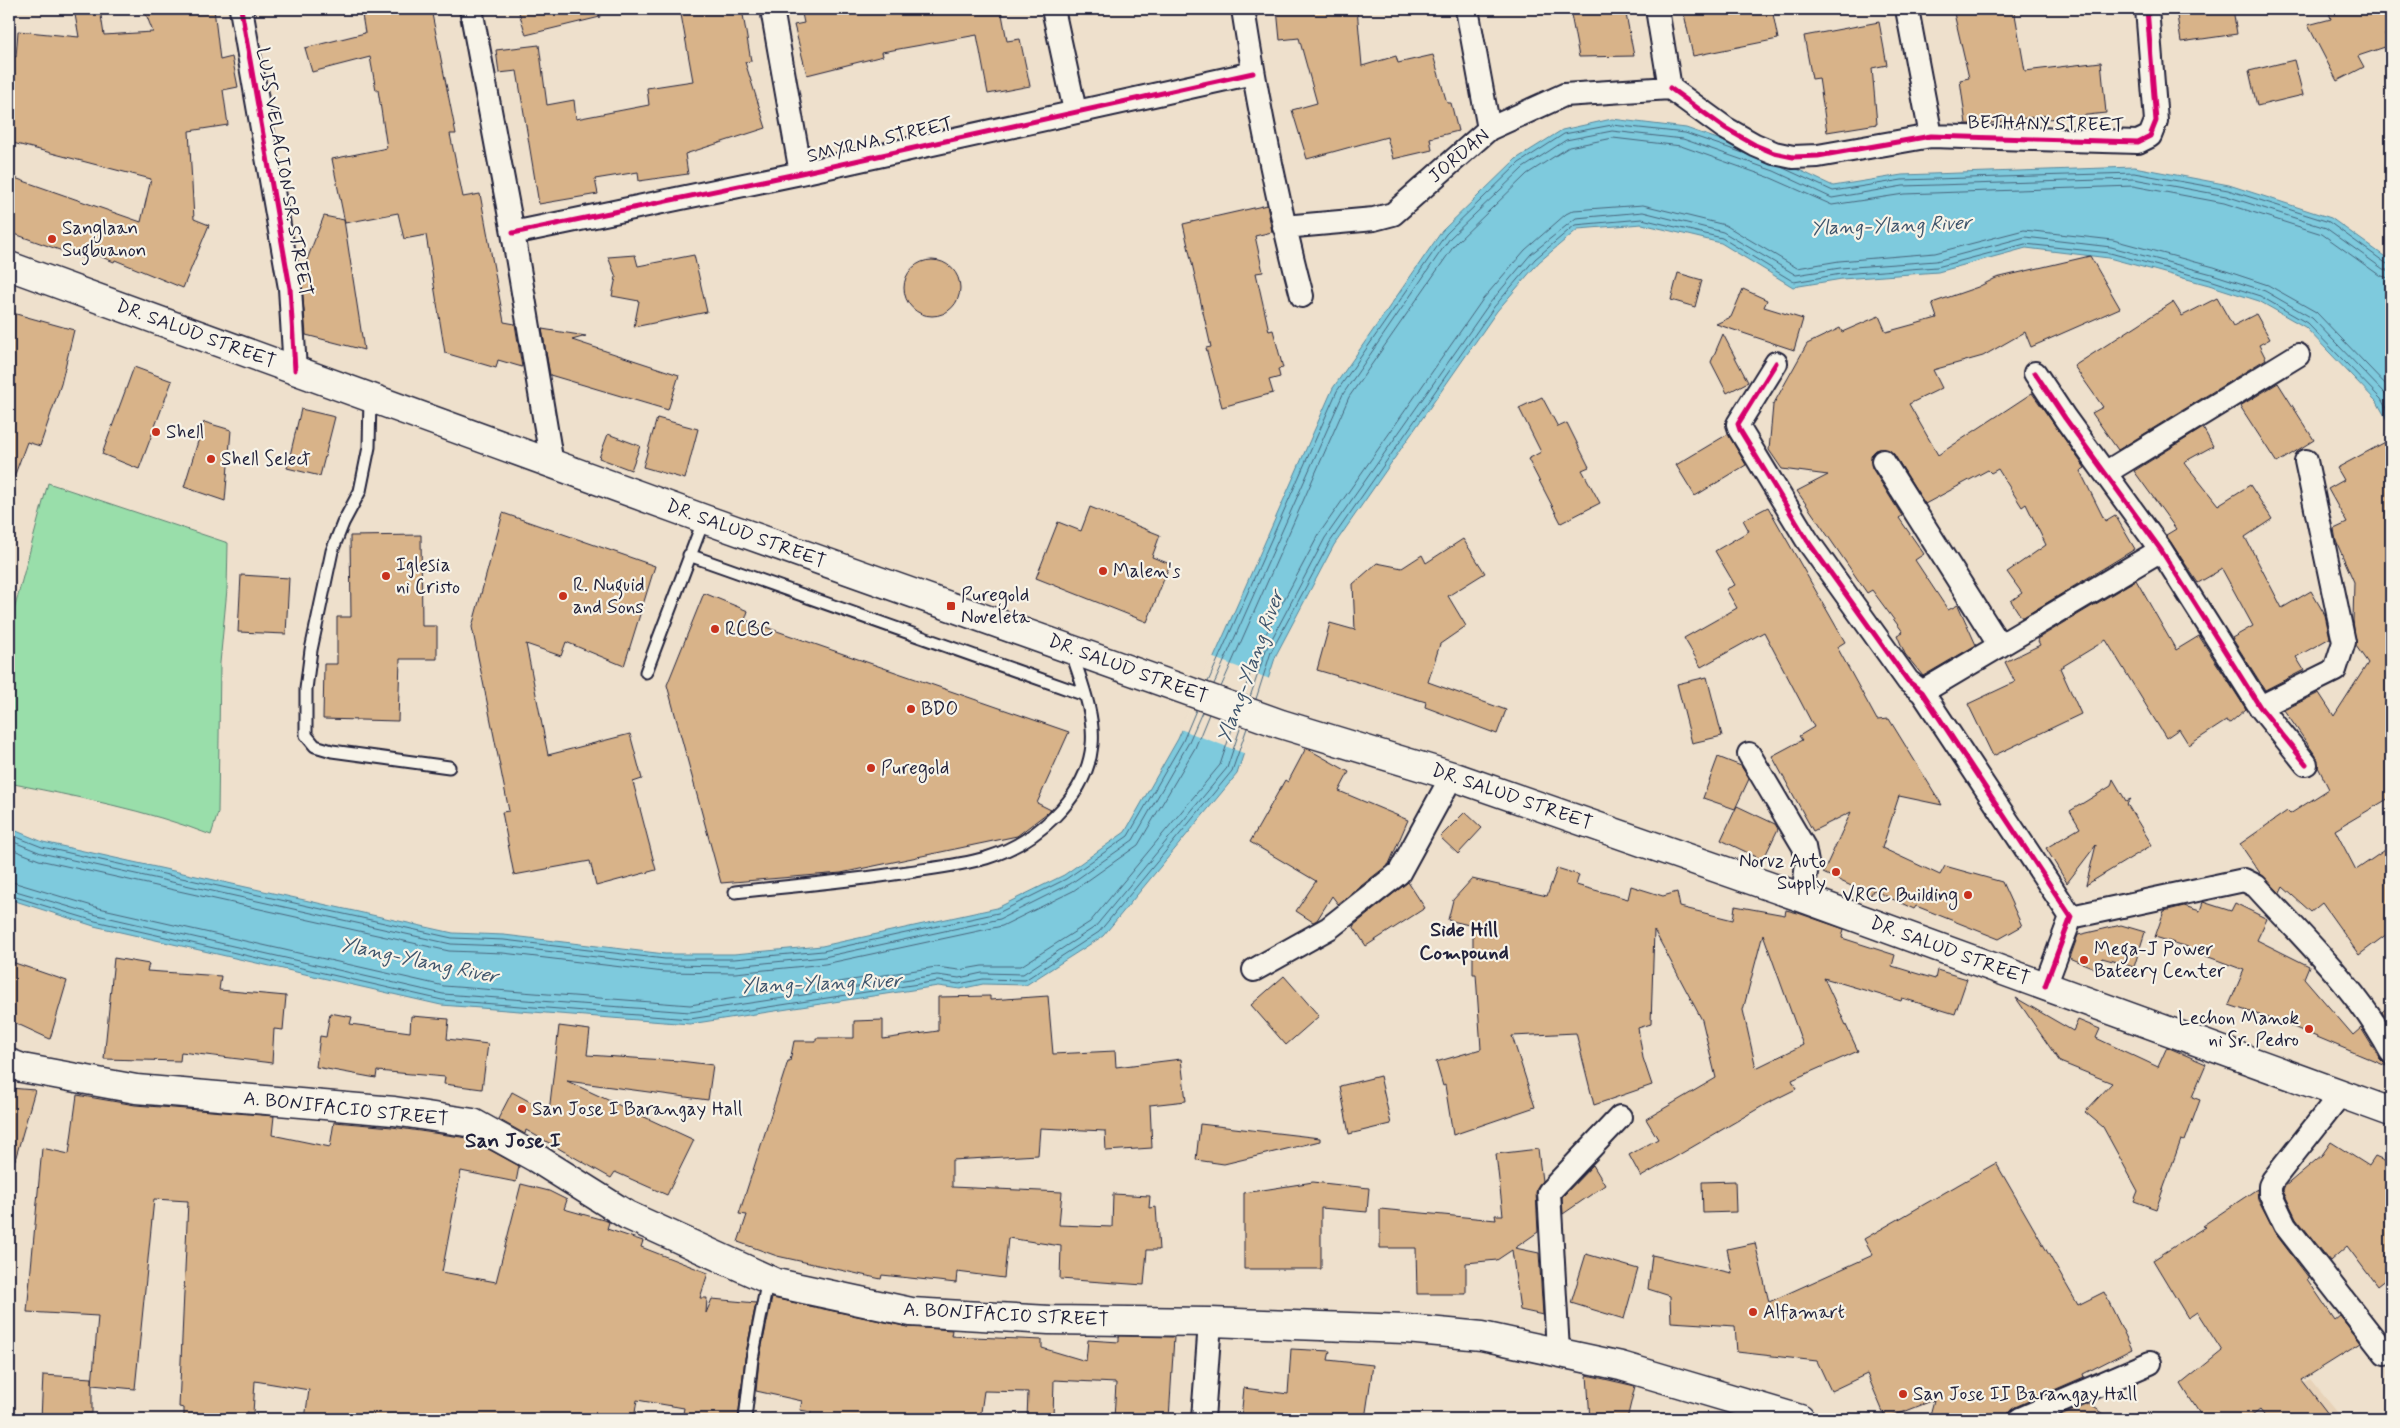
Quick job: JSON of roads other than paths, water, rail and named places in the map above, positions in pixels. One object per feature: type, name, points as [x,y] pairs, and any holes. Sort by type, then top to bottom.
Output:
[{"type":"main road","name":"DR. SALUD STREET","points":[[9,266],[704,519],[1281,724],[1452,776],[1803,898],[2391,1112]]},
{"type":"main road","name":"A. BONIFACIO STREET","points":[[9,1063],[22,1068],[136,1088],[394,1111],[473,1122],[536,1158],[627,1215],[776,1283],[911,1312],[1049,1320],[1210,1322],[1406,1329],[1482,1336],[1621,1366],[1800,1419]]},
{"type":"street","name":"LUIS VELACION SR. STREET","points":[[241,9],[290,288],[295,370]]},
{"type":"street","points":[[471,9],[513,233],[552,464]]},
{"type":"street","points":[[772,9],[801,173]]},
{"type":"street","points":[[1053,9],[1075,111]]},
{"type":"street","points":[[1243,9],[1253,73],[1284,227],[1302,296]]},
{"type":"street","points":[[1467,9],[1490,129]]},
{"type":"street","points":[[1657,9],[1670,88]]},
{"type":"street","points":[[1907,9],[1931,136]]},
{"type":"street","name":"BETHANY STREET","points":[[1670,88],[1724,128],[1774,153],[1793,157],[1818,156],[1931,136],[2138,142],[2150,136],[2156,121],[2148,9]]},
{"type":"street","name":"SMYRNA STREET","points":[[513,233],[801,173],[1253,73]]},
{"type":"street","name":"JORDAN","points":[[1284,227],[1374,219],[1392,214],[1490,129],[1564,95],[1670,88]]},
{"type":"street","points":[[2105,473],[2298,355]]},
{"type":"street","points":[[1776,363],[1738,424],[1740,430],[1807,540],[1908,681],[1922,692],[2071,917]]},
{"type":"street","points":[[2035,373],[2064,418],[2161,550],[2260,707],[2306,764]]},
{"type":"street","points":[[1883,461],[2000,646]]},
{"type":"street","points":[[2260,707],[2334,670],[2344,642],[2306,462]]},
{"type":"street","points":[[1922,692],[2161,550]]},
{"type":"street","points":[[1749,754],[1804,847],[1807,863],[1803,898]]},
{"type":"street","points":[[1254,970],[1329,928],[1400,874],[1452,776]]},
{"type":"street","points":[[2071,917],[2244,880],[2256,886],[2352,992],[2378,1028],[2391,1052]]},
{"type":"street","points":[[2045,986],[2071,917]]},
{"type":"street","points":[[2340,1095],[2273,1180],[2270,1186],[2270,1194],[2285,1225],[2385,1353]]},
{"type":"street","points":[[1558,1351],[1549,1192],[1620,1117]]},
{"type":"street","points":[[1203,1419],[1210,1322]]},
{"type":"street","points":[[2020,1419],[2150,1363]]},
{"type":"lane","points":[[370,398],[369,448],[360,491],[343,523],[332,551],[311,650],[306,689],[306,735],[315,746],[332,751],[449,767]]},
{"type":"lane","points":[[646,672],[704,519]]},
{"type":"lane","points":[[689,555],[1085,694]]},
{"type":"lane","points":[[735,892],[866,879],[940,868],[986,858],[1026,839],[1044,826],[1072,798],[1087,770],[1092,745],[1092,725],[1085,694],[1071,649]]},
{"type":"lane","points":[[745,1419],[752,1359],[768,1279]]},
{"type":"water","name":"Ylang-Ylang River","points":[[1612,119],[1686,128],[1778,160],[1833,186],[1902,175],[2134,167],[2229,185],[2331,218],[2391,261],[2391,427],[2377,402],[2305,327],[2259,301],[2209,285],[2109,258],[2026,248],[1938,272],[1842,279],[1793,287],[1721,243],[1642,224],[1578,229],[1539,262],[1497,311],[1334,545],[1276,655],[1237,774],[1103,936],[1026,985],[983,984],[960,989],[938,986],[690,1024],[441,1005],[94,926],[9,899],[9,828],[43,842],[453,933],[504,935],[665,954],[734,954],[822,946],[997,908],[1064,875],[1125,832],[1178,739],[1333,388],[1442,231],[1516,159],[1562,130]]},
{"type":"place","name":"Sanglaan Sugbuanon","points":[[52,239]]},
{"type":"place","name":"Shell","points":[[156,432]]},
{"type":"place","name":"Shell Select","points":[[211,459]]},
{"type":"place","name":"Malen's","points":[[1103,571]]},
{"type":"place","name":"Iglesia ni Cristo","points":[[386,576]]},
{"type":"place","name":"R. Nuguid and Sons","points":[[563,596]]},
{"type":"place","name":"Puregold Noveleta","points":[[951,606]]},
{"type":"place","name":"RCBC","points":[[715,629]]},
{"type":"place","name":"BDO","points":[[911,709]]},
{"type":"place","name":"Puregold","points":[[871,768]]},
{"type":"place","name":"Norvz Auto Supply","points":[[1836,872]]},
{"type":"place","name":"VRCC Building","points":[[1968,895]]},
{"type":"place","name":"Mega-J Power Bateery Center","points":[[2084,960]]},
{"type":"place","name":"Lechon Manok ni Sr. Pedro","points":[[2309,1029]]},
{"type":"place","name":"San Jose I Barangay Hall","points":[[522,1109]]},
{"type":"place","name":"Alfamart","points":[[1753,1312]]},
{"type":"place","name":"San Jose II Barangay Hall","points":[[1903,1394]]},
{"type":"district","name":"Side Hill Compound","points":[[1464,942]]},
{"type":"district","name":"San Jose I","points":[[513,1141]]}]
